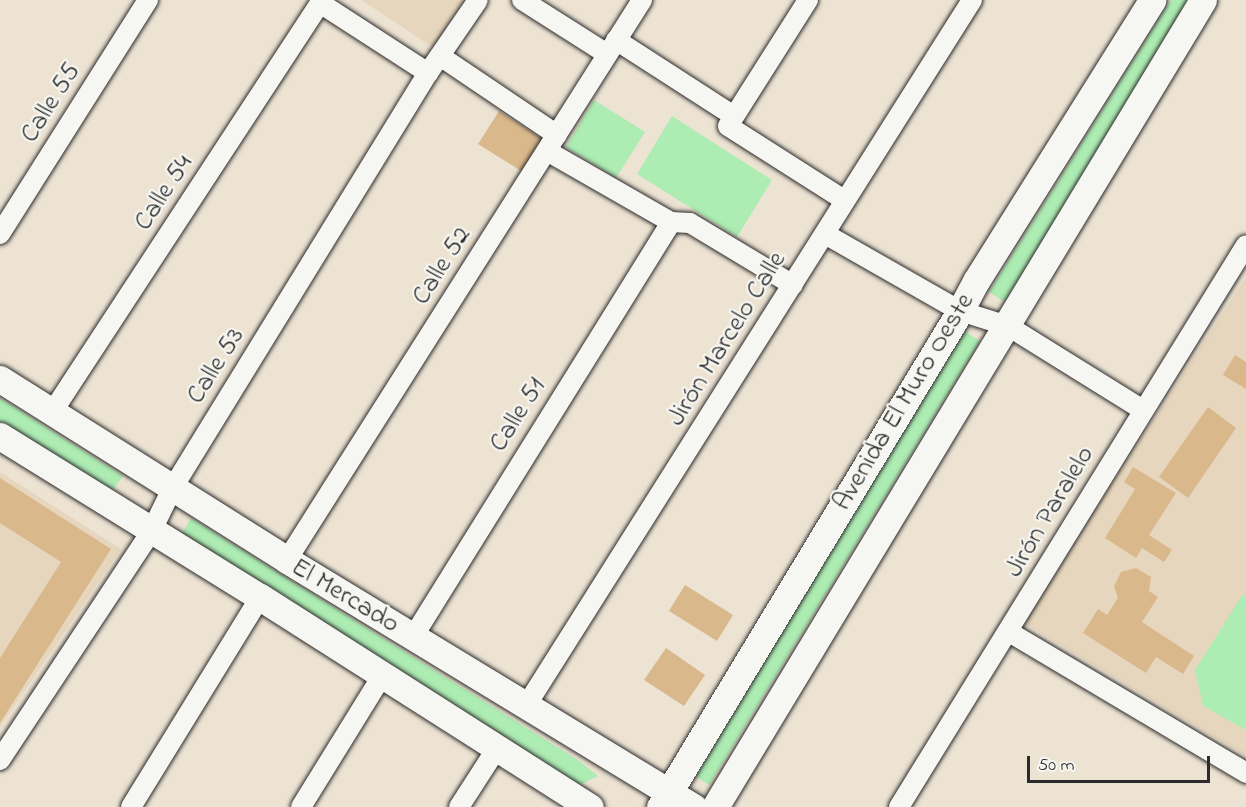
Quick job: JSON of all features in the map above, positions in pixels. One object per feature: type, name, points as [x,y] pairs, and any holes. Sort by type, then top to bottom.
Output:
[{"type":"main road","name":"Avenida El Muro Oeste","points":[[665,799],[976,281],[1152,0]]},
{"type":"main road","name":"Avenida El Muro Oeste","points":[[715,807],[1008,326],[1203,0]]},
{"type":"main road","name":"El Mercado","points":[[0,379],[172,489],[526,706],[665,799],[694,807]]},
{"type":"main road","name":"El Mercado","points":[[0,436],[260,597],[590,807]]},
{"type":"street","name":"Calle 55","points":[[0,234],[148,0]]},
{"type":"street","name":"Calle 53","points":[[0,760],[152,530],[172,489],[428,73],[478,0]]},
{"type":"street","points":[[522,0],[612,47],[731,121],[844,200]]},
{"type":"street","name":"Calle 52","points":[[287,560],[642,0]]},
{"type":"street","points":[[731,121],[808,0]]},
{"type":"street","name":"Jirón Marcelo Calle","points":[[526,706],[972,0]]},
{"type":"street","name":"Calle 54","points":[[53,411],[320,3],[428,73]]},
{"type":"street","points":[[440,56],[552,143],[671,222],[690,223],[793,285]]},
{"type":"street","name":"Calle 51","points":[[413,637],[671,222]]},
{"type":"street","points":[[825,234],[960,311],[1008,326],[1143,410]]},
{"type":"street","name":"Jirón Paralelo","points":[[898,807],[1009,633],[1143,410],[1246,245]]},
{"type":"street","points":[[131,807],[260,597]]},
{"type":"street","points":[[1009,633],[1246,773]]},
{"type":"street","points":[[302,807],[382,675]]},
{"type":"street","points":[[459,807],[497,748]]},
{"type":"shaded area","points":[[361,0],[469,0],[437,50]]},
{"type":"shaded area","points":[[1246,277],[1246,756],[1022,622]]},
{"type":"shaded area","points":[[0,472],[121,549],[0,727]]},
{"type":"green space","points":[[1171,0],[1193,0],[1005,302],[989,292]]},
{"type":"green space","points":[[594,100],[645,132],[616,178],[566,147]]},
{"type":"green space","points":[[672,116],[772,180],[737,237],[637,174]]},
{"type":"green space","points":[[963,330],[980,341],[709,785],[692,774]]},
{"type":"green space","points":[[0,398],[123,476],[110,494],[0,425]]},
{"type":"green space","points":[[191,518],[578,760],[598,776],[573,788],[180,537]]},
{"type":"green space","points":[[1243,594],[1246,597],[1246,730],[1203,706],[1195,670]]},
{"type":"building","points":[[499,111],[546,141],[526,174],[478,144]]},
{"type":"building","points":[[1235,355],[1246,362],[1246,389],[1223,375]]},
{"type":"building","points":[[1208,407],[1236,428],[1188,498],[1159,477]]},
{"type":"building","points":[[1133,467],[1176,493],[1149,535],[1172,550],[1164,562],[1142,548],[1136,558],[1105,538],[1135,489],[1124,482]]},
{"type":"building","points":[[0,478],[111,549],[0,723],[0,658],[61,562],[0,523]]},
{"type":"building","points":[[1136,568],[1151,577],[1149,591],[1158,597],[1142,622],[1194,656],[1183,674],[1156,657],[1146,673],[1083,633],[1098,609],[1107,615],[1118,598],[1114,586],[1121,572]]},
{"type":"building","points":[[685,585],[733,615],[717,641],[669,611]]},
{"type":"building","points":[[666,648],[705,675],[684,706],[644,680]]}]
